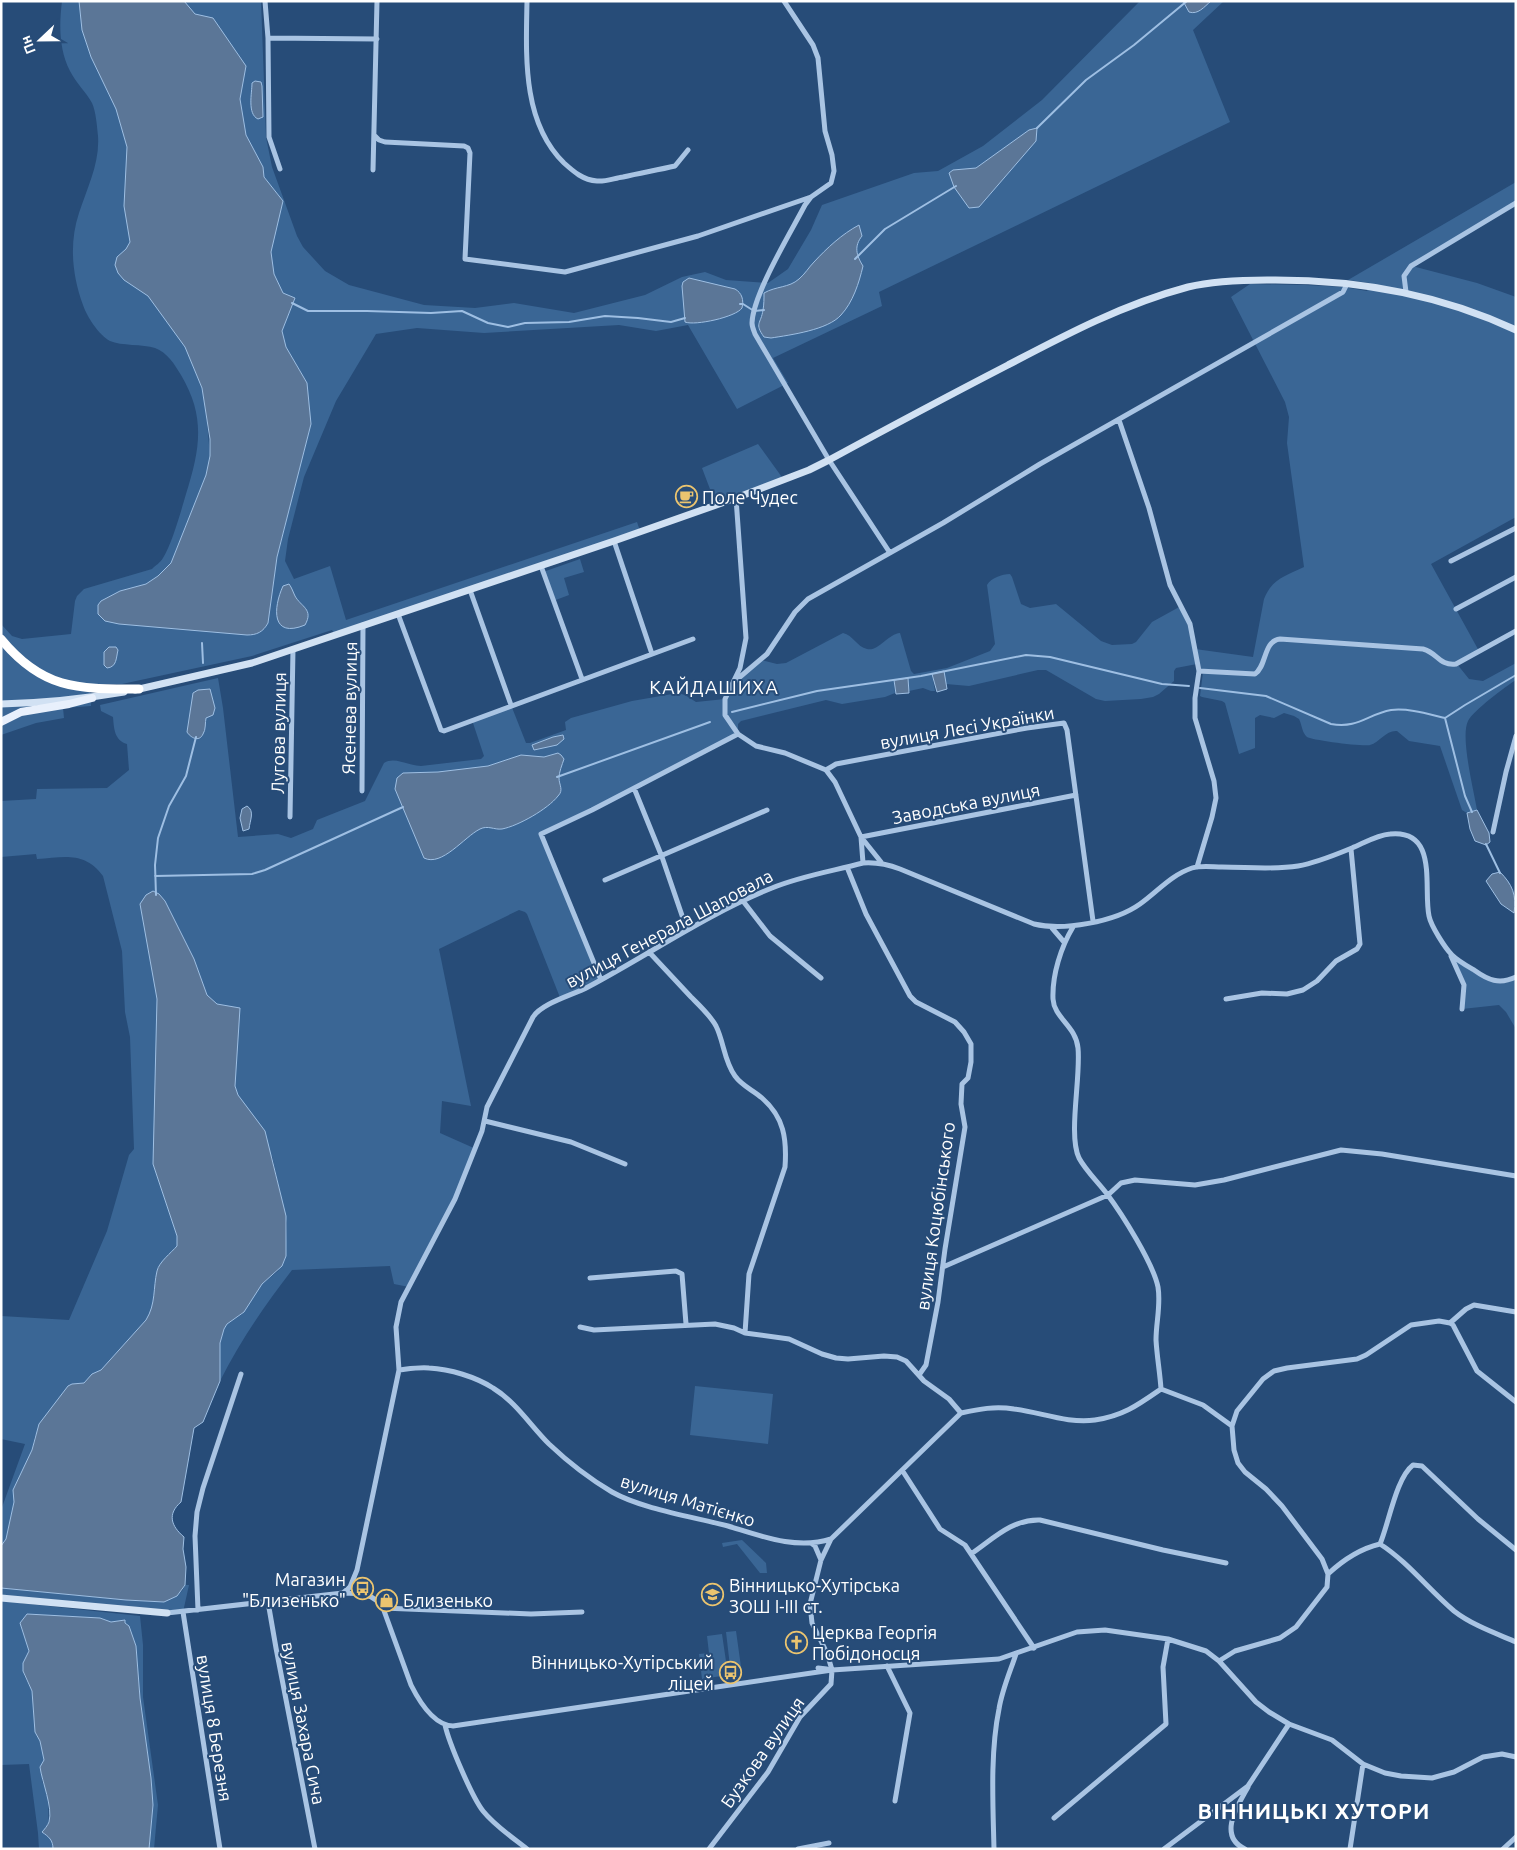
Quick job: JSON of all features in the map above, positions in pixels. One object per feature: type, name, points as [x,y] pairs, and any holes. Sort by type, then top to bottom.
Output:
[{"type":"highway","points":[[1,639],[20,659],[58,682],[90,689],[139,689]]},
{"type":"main road","points":[[1,722],[21,712],[69,704],[242,666],[541,566],[736,498],[800,474],[829,460],[1078,328],[1153,298],[1198,285],[1233,281],[1281,280],[1347,284],[1406,292],[1448,304],[1516,330]]},
{"type":"main road","points":[[1,704],[92,698]]},
{"type":"main road","points":[[1,1598],[167,1613]]},
{"type":"street","points":[[265,1],[268,38],[270,137],[280,169]]},
{"type":"street","points":[[372,170],[377,1]]},
{"type":"street","points":[[527,1],[526,46],[533,108],[541,132],[552,152],[574,172],[585,179],[598,181],[675,166],[688,150]]},
{"type":"street","points":[[374,135],[379,140],[385,142],[464,146],[468,148],[470,153],[465,259],[565,272],[698,236],[811,197],[831,183],[834,171],[832,155],[825,131],[818,58],[813,45],[784,1]]},
{"type":"street","points":[[268,38],[377,40]]},
{"type":"street","points":[[811,197],[766,279],[754,311],[752,324],[755,334],[829,460],[890,553]]},
{"type":"street","points":[[1406,292],[1404,276],[1411,266],[1516,203]]},
{"type":"street","points":[[881,862],[860,837],[835,782],[826,770],[785,753],[756,746],[738,734],[725,715],[724,707],[729,689],[734,682],[761,660],[803,603],[948,520],[1035,467],[1343,292],[1347,284]]},
{"type":"street","points":[[1119,420],[1150,508],[1170,585],[1190,624],[1199,671],[1194,698],[1195,718],[1214,781],[1216,798],[1196,867]]},
{"type":"street","points":[[734,682],[744,653],[746,627],[736,498]]},
{"type":"street","points":[[1451,561],[1516,528]]},
{"type":"street","points":[[614,541],[652,654]]},
{"type":"street","points":[[541,566],[582,679]]},
{"type":"street","points":[[1456,609],[1516,577]]},
{"type":"street","points":[[470,590],[511,705]]},
{"type":"street","points":[[398,614],[441,730],[444,731],[693,639]]},
{"type":"street","name":"Ясенева вулиця","points":[[362,791],[363,625]]},
{"type":"street","points":[[1199,671],[1255,674],[1261,670],[1270,644],[1280,639],[1424,649],[1432,652],[1444,663],[1456,664],[1516,631]]},
{"type":"street","name":"Лугова вулиця","points":[[290,817],[293,649]]},
{"type":"street","name":"вулиця Лесі Українки","points":[[826,770],[836,764],[1064,723],[1067,730],[1093,922]]},
{"type":"street","points":[[601,980],[541,834],[592,810],[738,734]]},
{"type":"street","points":[[1493,832],[1516,736]]},
{"type":"street","points":[[634,788],[662,856],[687,930]]},
{"type":"street","name":"Заводська вулиця","points":[[860,837],[1076,795]]},
{"type":"street","points":[[605,880],[766,810]]},
{"type":"street","name":"вулиця Генерала Шаповала","points":[[343,1593],[350,1587],[358,1570],[398,1370],[396,1326],[401,1302],[455,1199],[476,1149],[485,1121],[487,1107],[534,1016],[542,1008],[601,980],[687,930],[781,884],[863,863],[881,862],[1017,919],[1052,928],[1073,927],[1129,910],[1140,904],[1176,876],[1196,867],[1288,867],[1311,863],[1385,834],[1401,834],[1417,840],[1424,855],[1428,870],[1429,916],[1448,951],[1489,979],[1500,982],[1516,977]]},
{"type":"street","points":[[860,837],[863,863]]},
{"type":"street","points":[[1226,999],[1262,993],[1287,994],[1303,990],[1317,981],[1336,961],[1357,949],[1360,944],[1351,848]]},
{"type":"street","name":"вулиця Коцюбінського","points":[[847,867],[866,914],[910,996],[916,1002],[955,1022],[971,1044],[971,1062],[968,1078],[962,1084],[961,1104],[965,1127],[926,1365],[919,1375]]},
{"type":"street","points":[[743,901],[770,936],[821,978]]},
{"type":"street","points":[[1073,927],[1064,942],[1053,984],[1053,1001],[1057,1012],[1072,1028],[1078,1047],[1075,1147],[1085,1167],[1108,1195],[1141,1248],[1152,1270],[1158,1287],[1159,1306],[1156,1340],[1161,1389]]},
{"type":"street","points":[[1052,928],[1064,942]]},
{"type":"street","points":[[1448,951],[1464,984],[1462,1009]]},
{"type":"street","points":[[649,952],[715,1025],[728,1063],[735,1076],[743,1085],[761,1097],[776,1111],[784,1130],[785,1167],[749,1274],[745,1333]]},
{"type":"street","points":[[485,1121],[571,1142],[625,1164]]},
{"type":"street","points":[[943,1267],[1108,1195],[1122,1183],[1135,1180],[1194,1185],[1224,1180],[1341,1150],[1382,1154],[1516,1176]]},
{"type":"street","points":[[590,1278],[676,1271],[682,1274],[686,1324]]},
{"type":"street","points":[[1450,1323],[1466,1309],[1474,1305],[1516,1312]]},
{"type":"street","points":[[1219,1661],[1236,1651],[1280,1638],[1296,1627],[1326,1587],[1328,1574],[1322,1559],[1282,1506],[1238,1464],[1234,1450],[1232,1426],[1240,1406],[1263,1379],[1274,1371],[1287,1368],[1357,1360],[1411,1325],[1438,1321],[1450,1323],[1455,1328],[1477,1372],[1516,1402]]},
{"type":"street","points":[[580,1328],[594,1330],[715,1324],[734,1328],[745,1333],[789,1339],[822,1354],[836,1358],[897,1357],[906,1361],[929,1384],[949,1399],[961,1413]]},
{"type":"street","name":"вулиця Матієнко","points":[[398,1370],[428,1368],[447,1371],[470,1377],[493,1387],[515,1404],[549,1444],[584,1474],[614,1493],[642,1504],[728,1526],[772,1540],[811,1543],[831,1539]]},
{"type":"street","points":[[198,1610],[195,1536],[197,1512],[203,1488],[241,1374]]},
{"type":"street","points":[[832,1670],[827,1653],[812,1623],[810,1604],[821,1560],[831,1539],[961,1413],[985,1407],[1013,1409],[1078,1421],[1094,1420],[1136,1408],[1161,1389]]},
{"type":"street","points":[[1161,1389],[1203,1405],[1232,1426]]},
{"type":"street","points":[[1328,1574],[1343,1560],[1380,1544],[1396,1496],[1408,1470],[1414,1465],[1422,1466],[1478,1519],[1516,1550]]},
{"type":"street","points":[[902,1470],[940,1529],[947,1535],[962,1542],[972,1554],[1034,1648]]},
{"type":"street","points":[[972,1554],[1014,1524],[1025,1520],[1040,1520],[1163,1550],[1226,1563]]},
{"type":"street","points":[[811,1543],[815,1546],[821,1560]]},
{"type":"street","points":[[1380,1544],[1392,1552],[1456,1612],[1478,1625],[1516,1642]]},
{"type":"street","points":[[167,1613],[343,1593],[369,1595],[377,1600],[383,1608],[414,1690],[434,1718],[445,1725],[463,1725],[832,1670],[991,1660],[1016,1654],[1077,1632],[1114,1630],[1168,1639],[1199,1649],[1219,1661],[1256,1702],[1289,1724],[1332,1740],[1362,1764],[1385,1773],[1432,1778],[1454,1772],[1483,1757],[1498,1754],[1516,1756]]},
{"type":"street","name":"вулиця Захара Сича","points":[[268,1602],[315,1849]]},
{"type":"street","points":[[383,1608],[532,1614],[582,1612]]},
{"type":"street","name":"вулиця 8 Березня","points":[[183,1612],[220,1849]]},
{"type":"street","points":[[1054,1818],[1166,1724],[1164,1667],[1168,1639]]},
{"type":"street","points":[[994,1849],[994,1781],[997,1724],[1001,1700],[1016,1654]]},
{"type":"street","points":[[887,1666],[910,1713],[896,1801]]},
{"type":"street","points":[[818,1668],[832,1670]]},
{"type":"street","name":"Бузкова вулиця","points":[[709,1849],[768,1772],[800,1717],[831,1684],[832,1670]]},
{"type":"street","points":[[1245,1849],[1233,1839],[1230,1826],[1232,1816],[1248,1786],[1289,1724]]},
{"type":"street","points":[[445,1725],[482,1810],[501,1830],[527,1849]]},
{"type":"street","points":[[1350,1849],[1362,1764]]},
{"type":"street","points":[[1164,1849],[1248,1786]]},
{"type":"street","points":[[1503,1849],[1516,1837]]},
{"type":"street","points":[[798,1849],[829,1843]]},
{"type":"shaded area","points":[[62,1],[261,1],[266,137],[272,167],[297,236],[303,247],[325,271],[349,285],[424,305],[475,308],[514,303],[574,313],[645,295],[682,277],[705,272],[726,280],[768,283],[788,269],[811,230],[822,205],[914,173],[938,171],[983,146],[1042,100],[1140,1],[1224,1],[1193,30],[1230,122],[879,292],[882,306],[773,358],[788,383],[737,409],[688,325],[656,331],[619,325],[484,333],[417,328],[376,334],[336,401],[304,477],[288,539],[285,561],[294,579],[330,566],[346,620],[637,522],[640,531],[335,635],[332,630],[252,656],[122,684],[102,684],[90,689],[91,706],[63,708],[64,718],[36,723],[1,735],[1,624],[12,636],[22,639],[71,634],[75,601],[84,589],[152,569],[158,564],[170,544],[176,527],[191,478],[197,448],[198,433],[194,405],[189,390],[173,363],[163,352],[155,348],[110,341],[90,320],[79,294],[74,271],[74,236],[79,213],[95,166],[98,136],[92,103],[72,75],[66,63],[60,28]],"holes":[[[263,167],[264,177],[283,201],[271,248],[272,266],[274,275],[283,293],[295,298],[282,331],[286,347],[307,383],[311,424],[277,557],[268,623],[264,629],[255,634],[203,631],[101,601],[120,591],[146,584],[158,576],[171,563],[206,475],[210,456],[207,421],[202,388],[192,364],[187,340]]]},
{"type":"shaded area","points":[[79,1],[184,1],[195,14],[213,18],[246,66],[240,99],[246,135],[263,167],[264,177],[283,201],[271,252],[274,274],[283,293],[295,298],[282,331],[286,347],[307,383],[311,424],[277,557],[268,623],[262,631],[254,634],[247,635],[119,624],[105,621],[98,614],[98,605],[101,601],[120,591],[146,584],[158,576],[171,563],[206,475],[210,456],[210,439],[202,388],[185,347],[148,296],[124,280],[118,273],[115,265],[117,257],[126,249],[130,242],[124,206],[127,147],[116,109],[91,57],[82,30]]},
{"type":"shaded area","points":[[1183,1],[1211,1],[1201,10],[1192,13],[1189,12]]},
{"type":"shaded area","points":[[255,81],[261,82],[262,86],[263,117],[258,119],[252,113],[251,108],[252,83]]},
{"type":"shaded area","points":[[1037,128],[1036,141],[979,207],[969,208],[954,187],[949,173],[953,170],[976,168],[1029,130]]},
{"type":"shaded area","points":[[1516,182],[1516,203],[1412,266],[1477,283],[1516,297],[1516,517],[1431,564],[1479,651],[1457,664],[1469,679],[1483,681],[1516,663],[1516,680],[1476,711],[1468,721],[1466,729],[1467,751],[1477,810],[1467,813],[1462,810],[1440,746],[1409,741],[1397,731],[1386,734],[1370,745],[1348,744],[1307,737],[1299,719],[1294,716],[1284,713],[1274,718],[1260,715],[1255,718],[1255,748],[1239,754],[1225,703],[1200,696],[1203,672],[1197,664],[1176,668],[1174,671],[1174,681],[1159,694],[1141,699],[1105,701],[1096,699],[1046,670],[1038,670],[969,686],[946,684],[943,672],[932,674],[935,691],[923,688],[909,691],[908,678],[894,680],[895,693],[885,697],[842,704],[826,700],[741,721],[738,724],[738,734],[541,834],[601,980],[561,1000],[527,914],[519,910],[439,949],[471,1106],[442,1101],[440,1133],[476,1149],[462,1183],[409,1287],[394,1284],[390,1266],[292,1270],[253,1324],[220,1381],[220,1343],[224,1329],[227,1324],[242,1314],[262,1284],[278,1271],[285,1260],[287,1223],[272,1156],[178,1239],[177,1246],[157,1269],[154,1299],[150,1314],[146,1320],[101,1370],[84,1383],[72,1384],[35,1436],[15,1498],[6,1539],[1,1546],[1,1510],[25,1444],[1,1439],[1,1316],[69,1320],[107,1231],[129,1155],[134,1149],[130,1037],[125,1012],[122,951],[103,876],[89,863],[73,857],[37,859],[36,854],[1,857],[1,801],[36,799],[37,789],[107,788],[129,770],[127,744],[119,740],[114,729],[113,717],[101,711],[100,705],[218,678],[238,837],[278,834],[291,838],[313,829],[317,820],[365,801],[384,763],[388,761],[421,766],[481,759],[484,756],[472,720],[511,705],[526,743],[530,743],[566,730],[565,722],[571,718],[632,701],[678,693],[696,702],[725,699],[729,689],[761,660],[777,664],[786,663],[843,633],[850,636],[860,646],[871,649],[879,646],[891,636],[900,633],[911,671],[914,674],[947,668],[990,651],[995,644],[987,585],[994,578],[1004,575],[1010,574],[1012,577],[1021,604],[1030,608],[1056,604],[1101,641],[1112,645],[1136,642],[1152,622],[1181,606],[1190,624],[1195,649],[1253,657],[1267,592],[1275,582],[1304,567],[1287,443],[1289,417],[1285,402],[1231,297],[1250,284],[1344,287],[1367,291],[1370,283],[1348,280]]},
{"type":"shaded area","points":[[859,225],[862,236],[858,243],[857,251],[863,266],[855,292],[841,315],[827,324],[808,331],[771,338],[764,337],[759,329],[759,323],[762,315],[764,293],[795,282],[829,247]]},
{"type":"shaded area","points":[[689,278],[735,289],[742,297],[742,308],[732,315],[715,320],[697,323],[685,322],[682,286],[683,282]]},
{"type":"shaded area","points":[[758,444],[784,480],[716,505],[702,468]]},
{"type":"shaded area","points":[[580,559],[584,572],[564,578],[569,595],[553,601],[543,572]]},
{"type":"shaded area","points":[[289,584],[308,615],[305,625],[294,628],[286,628],[280,625],[277,612],[277,603],[283,586]]},
{"type":"shaded area","points":[[109,647],[116,647],[118,650],[113,666],[107,668],[104,665],[104,652]]},
{"type":"shaded area","points":[[944,671],[947,689],[937,692],[932,674]]},
{"type":"shaded area","points":[[908,678],[909,693],[896,694],[894,680]]},
{"type":"shaded area","points":[[210,689],[215,708],[213,715],[206,718],[205,730],[201,737],[197,739],[190,736],[187,732],[193,693],[198,690]]},
{"type":"shaded area","points":[[563,735],[564,739],[557,745],[534,750],[532,745]]},
{"type":"shaded area","points":[[558,753],[564,759],[559,776],[561,792],[547,806],[509,827],[499,829],[486,827],[480,829],[453,850],[438,858],[431,860],[424,858],[395,789],[397,778],[403,773],[438,772],[488,766],[521,755],[544,757]]},
{"type":"shaded area","points":[[247,806],[251,810],[251,819],[249,829],[243,831],[240,818],[242,809]]},
{"type":"shaded area","points":[[1477,810],[1489,833],[1490,842],[1486,845],[1475,841],[1470,829],[1467,813]]},
{"type":"shaded area","points":[[1500,872],[1513,890],[1515,901],[1514,913],[1501,904],[1486,881],[1492,874]]},
{"type":"shaded area","points":[[153,891],[159,894],[165,901],[194,959],[207,995],[217,1004],[240,1008],[235,1086],[238,1095],[265,1131],[286,1216],[286,1256],[282,1266],[262,1284],[244,1312],[227,1324],[224,1329],[220,1343],[220,1381],[203,1422],[194,1428],[181,1502],[172,1515],[176,1529],[184,1537],[183,1549],[186,1567],[185,1585],[177,1596],[164,1602],[1,1588],[1,1546],[6,1539],[14,1502],[13,1490],[32,1450],[39,1424],[68,1386],[84,1383],[92,1374],[101,1370],[146,1320],[153,1302],[158,1268],[177,1246],[177,1236],[153,1164],[157,999],[140,904],[146,895]]},
{"type":"shaded area","points":[[1452,955],[1495,981],[1516,977],[1516,1029],[1506,1012],[1499,1005],[1462,1009],[1464,987]]},
{"type":"shaded area","points":[[695,1386],[773,1394],[768,1444],[690,1435]]},
{"type":"shaded area","points":[[742,1540],[766,1563],[767,1573],[760,1573],[737,1544],[723,1547],[722,1543]]},
{"type":"shaded area","points":[[185,1585],[189,1585],[183,1612],[19,1600],[20,1603],[140,1616],[143,1645],[143,1697],[158,1805],[154,1849],[149,1849],[153,1805],[151,1778],[140,1698],[136,1646],[125,1620],[111,1622],[100,1618],[27,1614],[21,1627],[28,1647],[28,1655],[23,1667],[24,1675],[32,1691],[35,1732],[40,1741],[44,1760],[42,1781],[48,1794],[49,1836],[53,1849],[39,1849],[29,1764],[1,1765],[1,1588],[164,1602],[182,1591]]},
{"type":"shaded area","points":[[27,1614],[100,1618],[111,1622],[125,1620],[125,1623],[129,1626],[136,1646],[140,1698],[151,1778],[153,1805],[149,1849],[53,1849],[50,1839],[42,1832],[49,1822],[50,1809],[40,1767],[44,1760],[40,1741],[35,1732],[32,1691],[23,1671],[23,1663],[29,1651],[20,1623]]},
{"type":"shaded area","points":[[736,1631],[742,1674],[731,1675],[726,1632]]},
{"type":"shaded area","points":[[722,1634],[728,1675],[702,1679],[699,1654],[709,1653],[707,1636]]},
{"type":"waterway","points":[[1037,128],[1086,80],[1134,45],[1187,1]]},
{"type":"waterway","points":[[855,259],[885,229],[956,186]]},
{"type":"waterway","points":[[292,303],[308,311],[431,313],[462,311],[488,323],[508,327],[525,323],[569,322],[605,316],[671,322],[685,318]]},
{"type":"waterway","points":[[740,304],[754,311],[764,310]]},
{"type":"waterway","points":[[202,643],[203,663]]},
{"type":"waterway","points":[[732,712],[817,691],[921,676],[1026,655],[1050,657],[1162,684],[1189,686]]},
{"type":"waterway","points":[[1445,718],[1516,675]]},
{"type":"waterway","points":[[1200,688],[1266,696],[1331,724],[1356,723],[1391,710],[1405,710],[1445,718],[1465,796],[1472,812]]},
{"type":"waterway","points":[[557,777],[710,722]]},
{"type":"waterway","points":[[156,895],[155,865],[158,838],[169,806],[186,776],[196,737]]},
{"type":"waterway","points":[[155,876],[252,874],[265,870],[403,807]]},
{"type":"waterway","points":[[1486,844],[1500,873]]},
{"type":"place","name":"Поле Чудес","points":[[686,497]]},
{"type":"place","name":"Магазин \"Близенько\"","points":[[362,1589]]},
{"type":"place","name":"Вінницько-Хутірська ЗОШ І-ІІІ ст.","points":[[713,1595]]},
{"type":"place","name":"Близенько","points":[[387,1600]]},
{"type":"place","name":"Церква Георгія Побідоносця","points":[[796,1642]]},
{"type":"place","name":"Вінницько-Хутірський ліцей","points":[[730,1672]]},
{"type":"district","name":"КАЙДАШИХА","points":[[714,687]]},
{"type":"district","name":"ВІННИЦЬКІ ХУТОРИ","points":[[1314,1810]]}]
